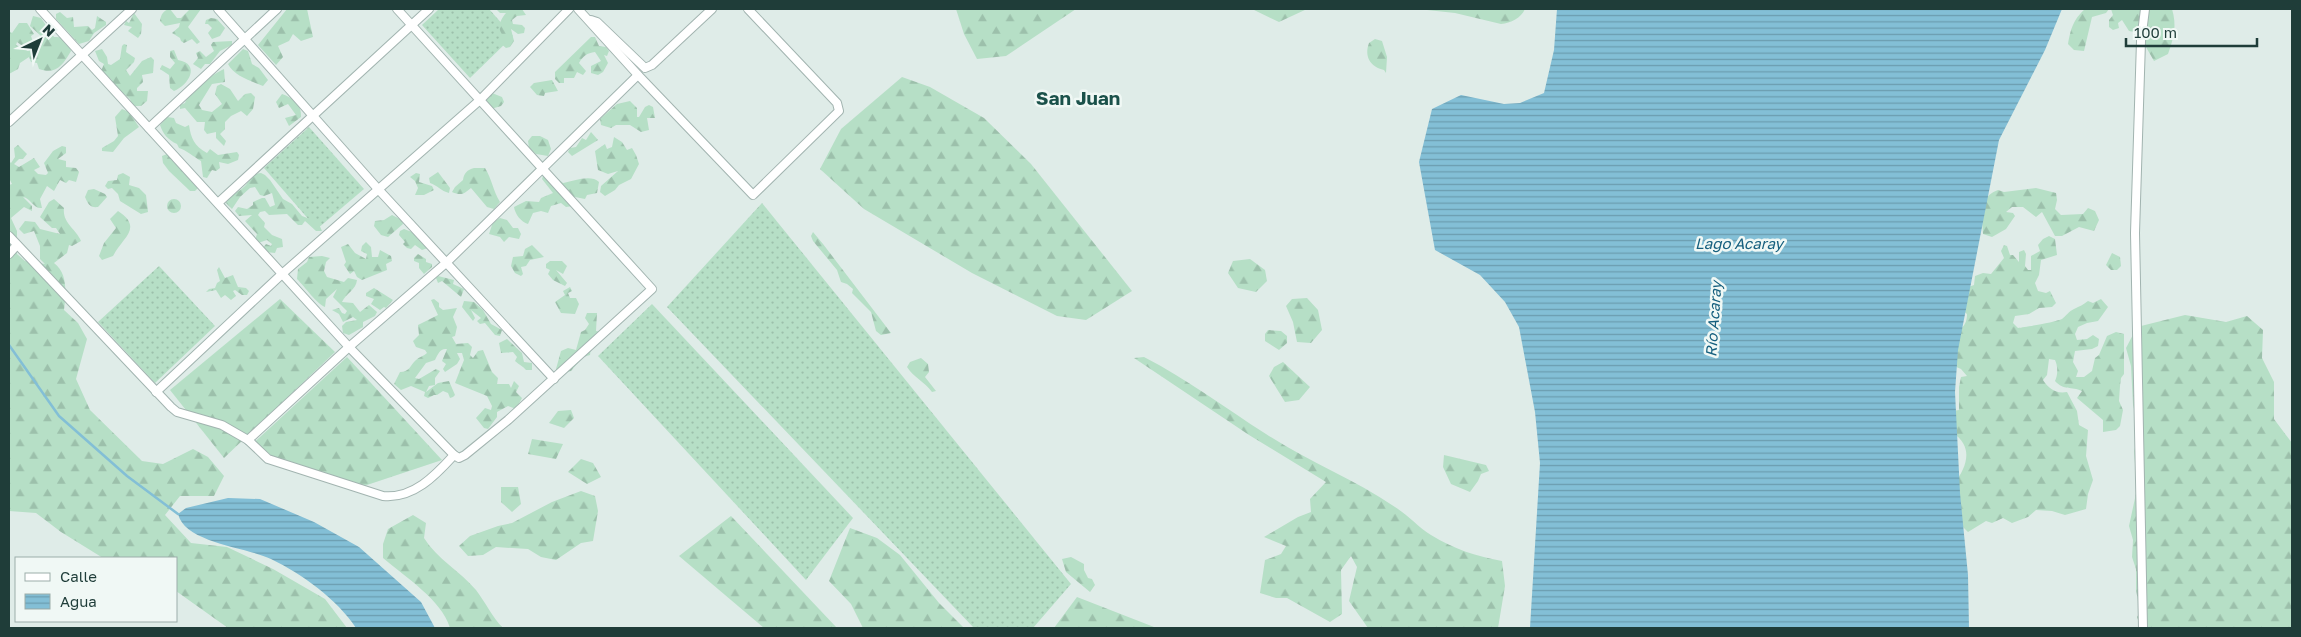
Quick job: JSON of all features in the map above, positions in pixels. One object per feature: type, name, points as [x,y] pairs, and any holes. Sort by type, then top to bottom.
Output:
[{"type":"street","points":[[40,9],[348,347],[459,458],[465,456],[554,379],[652,289],[397,9]]},
{"type":"street","points":[[9,122],[132,9]]},
{"type":"street","points":[[218,9],[378,189],[554,379]]},
{"type":"street","points":[[149,128],[277,9]]},
{"type":"street","points":[[218,203],[429,9]]},
{"type":"street","points":[[156,392],[282,274],[480,100],[569,9]]},
{"type":"street","points":[[578,9],[638,75],[753,195],[839,111],[837,104],[748,9]]},
{"type":"street","points":[[589,20],[597,22],[645,68],[652,65],[712,9]]},
{"type":"street","points":[[2143,628],[2135,233],[2141,41],[2145,9]]},
{"type":"street","points":[[248,440],[348,347],[446,263],[544,170],[638,75]]},
{"type":"street","points":[[9,236],[156,392],[178,412],[222,425],[248,440],[268,459],[383,496],[394,497],[419,488],[454,455]]},
{"type":"street","points":[[9,254],[17,245]]},
{"type":"green space","points":[[170,9],[177,18],[181,18],[190,9],[201,9],[188,27],[200,42],[197,44],[192,39],[184,43],[172,33],[179,27],[180,23],[165,26],[160,21],[163,13]]},
{"type":"green space","points":[[287,9],[307,9],[313,37],[301,41],[293,34],[289,41],[278,46],[283,57],[276,65],[258,45]]},
{"type":"green space","points":[[439,9],[489,9],[513,36],[470,78],[422,25]]},
{"type":"green space","points":[[496,9],[522,9],[526,15],[517,16],[512,20],[513,24],[522,25],[525,28],[524,33],[518,34],[511,29],[514,41],[510,47],[506,48],[500,43],[504,36],[500,30],[500,24],[506,13],[500,13]]},
{"type":"green space","points":[[956,9],[1076,9],[1006,56],[977,59],[964,34]]},
{"type":"green space","points":[[1252,9],[1307,9],[1279,22]]},
{"type":"green space","points":[[1381,9],[1525,9],[1515,20],[1501,24],[1455,13]]},
{"type":"green space","points":[[2085,9],[2109,9],[2106,13],[2092,17],[2084,51],[2074,50],[2068,44],[2070,33],[2075,21]]},
{"type":"green space","points":[[2111,9],[2172,9],[2174,32],[2168,54],[2154,61],[2146,47],[2146,39],[2140,33],[2129,31],[2122,20],[2118,23],[2119,28],[2113,30],[2109,27],[2109,20],[2113,15]]},
{"type":"green space","points":[[60,12],[67,18],[73,17],[74,27],[88,26],[92,30],[95,28],[97,16],[106,22],[106,25],[94,33],[89,41],[79,44],[56,19],[56,14]]},
{"type":"green space","points":[[134,13],[142,24],[141,34],[138,38],[128,31],[132,27],[124,25],[126,21],[129,23]]},
{"type":"green space","points":[[33,16],[41,18],[54,37],[66,40],[71,51],[65,61],[54,70],[45,71],[39,69],[37,63],[31,62],[29,57],[20,63],[18,69],[9,74],[9,31],[12,33],[19,23],[27,23],[34,34],[31,36],[33,42],[30,46],[25,44],[24,47],[17,42],[16,45],[28,51],[41,40],[41,36],[30,26]]},
{"type":"green space","points":[[211,18],[217,19],[225,28],[220,36],[212,39],[208,33],[212,28],[205,24],[206,20]]},
{"type":"green space","points":[[591,37],[595,37],[599,46],[606,47],[609,51],[607,56],[604,55],[608,63],[603,72],[598,75],[591,73],[591,66],[601,61],[595,52],[592,52],[582,58],[579,63],[586,71],[583,75],[577,72],[574,78],[564,78],[564,83],[559,83],[555,79],[555,72]]},
{"type":"green space","points":[[1375,39],[1382,41],[1387,57],[1386,73],[1369,60],[1367,52],[1369,43]]},
{"type":"green space","points":[[232,41],[232,45],[220,51],[210,64],[205,64],[201,69],[193,64],[198,58],[196,53],[200,51],[206,57],[214,51],[211,45],[213,42]]},
{"type":"green space","points":[[124,44],[127,45],[126,52],[135,58],[134,62],[126,70],[130,76],[142,61],[151,57],[154,60],[153,73],[142,75],[143,82],[137,88],[137,91],[148,91],[147,101],[141,106],[132,106],[130,99],[113,84],[111,79],[105,77],[101,71],[104,64],[99,61],[95,51],[102,49],[107,57],[108,64],[111,65],[120,59]]},
{"type":"green space","points":[[243,49],[248,51],[252,64],[259,68],[268,80],[263,86],[234,72],[228,64]]},
{"type":"green space","points":[[174,50],[178,60],[185,62],[191,70],[188,80],[174,91],[170,88],[169,75],[160,69],[162,65],[170,69],[175,63],[170,57],[170,51]]},
{"type":"green space","points":[[224,69],[225,82],[212,84],[199,105],[202,110],[212,112],[222,104],[215,94],[217,86],[221,84],[230,89],[238,101],[245,94],[251,93],[255,97],[253,109],[247,116],[241,111],[231,116],[225,122],[225,129],[220,134],[226,141],[224,146],[216,138],[216,132],[207,134],[204,130],[205,122],[197,122],[185,108],[180,109],[180,105],[185,103],[191,94],[202,84]]},
{"type":"green space","points":[[902,77],[930,87],[984,118],[1031,164],[1132,291],[1086,320],[1057,316],[972,273],[864,209],[820,169],[841,129]]},
{"type":"green space","points":[[552,80],[558,91],[545,93],[544,96],[537,95],[530,87],[534,83]]},
{"type":"green space","points":[[492,93],[502,97],[504,102],[501,106],[491,109],[486,99]]},
{"type":"green space","points":[[282,94],[296,102],[301,112],[301,117],[289,126],[285,118],[296,115],[288,104],[279,108],[276,102]]},
{"type":"green space","points":[[630,101],[637,108],[637,117],[639,117],[645,107],[649,105],[653,107],[655,118],[647,118],[649,130],[641,132],[630,125],[616,125],[611,128],[601,125],[600,119],[617,104]]},
{"type":"green space","points":[[122,109],[129,112],[139,127],[124,138],[113,152],[102,151],[102,148],[114,141],[118,136],[115,117]]},
{"type":"green space","points":[[167,117],[174,118],[176,123],[185,127],[189,125],[194,141],[199,148],[207,153],[210,149],[218,155],[237,152],[239,155],[238,160],[228,164],[219,162],[220,168],[216,171],[212,170],[207,178],[203,177],[201,161],[179,148],[177,144],[168,139],[163,131],[160,125]]},
{"type":"green space","points":[[309,127],[364,189],[317,229],[264,168]]},
{"type":"green space","points":[[591,132],[598,140],[572,156],[568,152],[570,148],[576,147],[582,138],[586,140]]},
{"type":"green space","points":[[532,136],[540,136],[548,140],[551,149],[548,156],[536,154],[529,148],[528,141]]},
{"type":"green space","points":[[614,137],[622,142],[627,150],[632,148],[639,164],[631,179],[619,185],[605,196],[600,192],[601,186],[618,171],[608,174],[598,170],[595,151],[605,144],[607,149],[612,147]]},
{"type":"green space","points":[[18,145],[27,154],[23,159],[19,159],[14,164],[19,167],[34,158],[40,167],[34,170],[38,174],[46,175],[48,173],[44,163],[53,151],[62,146],[66,147],[66,153],[58,159],[66,161],[66,167],[76,168],[79,172],[76,182],[69,180],[66,183],[60,180],[54,191],[47,186],[40,199],[42,208],[36,207],[23,197],[32,206],[32,211],[24,207],[11,218],[17,231],[17,254],[25,261],[45,264],[40,259],[40,246],[34,231],[24,234],[19,229],[25,221],[35,222],[40,229],[60,234],[56,228],[52,228],[40,217],[49,202],[54,199],[64,208],[67,222],[81,241],[72,246],[69,245],[67,253],[54,263],[59,267],[64,278],[64,310],[78,323],[87,339],[76,379],[90,410],[142,461],[163,464],[193,449],[208,457],[224,476],[214,496],[180,496],[165,515],[191,543],[227,547],[273,569],[325,599],[347,628],[228,628],[178,592],[178,557],[101,557],[61,532],[36,513],[9,511],[9,185],[12,184],[9,178],[9,161],[11,163],[15,157],[14,148]]},
{"type":"green space","points":[[167,154],[197,184],[198,188],[195,191],[190,191],[169,171],[163,163],[162,156]]},
{"type":"green space","points":[[474,168],[485,168],[487,172],[500,202],[494,209],[487,207],[471,188],[462,194],[452,192],[463,180],[466,172]]},
{"type":"green space","points":[[438,172],[450,188],[449,193],[430,183],[429,178]]},
{"type":"green space","points":[[123,173],[130,177],[129,185],[139,188],[146,195],[148,212],[141,214],[120,201],[118,194],[112,188],[108,189],[105,186],[108,181],[117,180],[118,175]]},
{"type":"green space","points":[[261,173],[270,180],[283,199],[292,204],[302,216],[318,222],[322,231],[316,231],[305,221],[302,225],[298,225],[287,214],[269,215],[265,211],[260,212],[258,215],[265,223],[264,227],[272,235],[282,239],[283,247],[277,248],[275,253],[266,252],[263,248],[266,244],[271,246],[272,244],[267,240],[258,243],[255,240],[257,234],[245,221],[252,215],[239,216],[235,211],[238,207],[247,209],[253,205],[253,202],[262,198],[265,198],[270,207],[275,205],[272,193],[264,196],[260,195],[255,187],[250,188],[240,197],[232,209],[226,203],[253,176]]},
{"type":"green space","points":[[416,173],[420,174],[419,182],[432,186],[434,190],[424,195],[415,195],[418,188],[415,181],[410,177]]},
{"type":"green space","points":[[544,173],[551,173],[563,183],[591,178],[599,182],[597,193],[587,195],[585,199],[575,197],[573,206],[566,207],[561,203],[551,206],[548,213],[541,211],[533,213],[528,224],[519,217],[514,207],[526,201],[539,202],[541,198],[553,193],[542,179]]},
{"type":"green space","points":[[2036,188],[2056,193],[2055,209],[2061,215],[2083,214],[2088,208],[2095,211],[2099,220],[2094,231],[2079,227],[2062,236],[2055,236],[2042,212],[2036,217],[2023,207],[2012,207],[2006,212],[2013,213],[2015,216],[2006,229],[1992,237],[1983,234],[1983,208],[1987,197],[1998,190],[2004,192]]},
{"type":"green space","points":[[94,189],[105,194],[107,197],[98,207],[90,205],[85,197],[88,190]]},
{"type":"green space","points":[[171,199],[177,199],[181,206],[177,213],[171,213],[167,209],[167,203]]},
{"type":"green space","points":[[762,203],[1071,584],[1033,628],[974,628],[667,307]]},
{"type":"green space","points":[[118,211],[126,217],[129,223],[129,233],[113,256],[102,260],[99,256],[104,243],[116,228],[110,219]]},
{"type":"green space","points":[[392,215],[402,220],[403,224],[388,237],[381,235],[374,226],[375,221],[384,220]]},
{"type":"green space","points":[[500,218],[507,220],[513,228],[518,228],[521,234],[519,239],[509,237],[504,242],[500,237],[489,234],[493,222]]},
{"type":"green space","points":[[404,229],[412,232],[418,239],[422,239],[428,248],[422,250],[415,245],[411,249],[407,248],[399,235],[400,231]]},
{"type":"green space","points":[[813,232],[891,333],[881,335],[876,331],[871,312],[852,293],[853,289],[841,282],[837,270],[813,241],[811,236]]},
{"type":"green space","points":[[2049,236],[2055,239],[2057,255],[2041,260],[2039,275],[2035,283],[2038,291],[2046,293],[2050,291],[2056,303],[2052,307],[2039,308],[2029,314],[2015,316],[2013,323],[2018,328],[2059,320],[2088,301],[2093,303],[2101,299],[2108,307],[2098,321],[2078,327],[2075,334],[2077,340],[2087,339],[2093,335],[2099,339],[2098,346],[2092,349],[2075,351],[2073,362],[2078,371],[2076,377],[2084,377],[2092,371],[2095,358],[2099,355],[2107,336],[2116,332],[2124,334],[2124,374],[2121,378],[2119,401],[2123,410],[2120,426],[2116,430],[2103,432],[2103,420],[2077,398],[2082,391],[2065,387],[2055,381],[2057,373],[2056,362],[2049,359],[2047,375],[2043,380],[2053,390],[2067,392],[2077,411],[2079,425],[2088,430],[2086,456],[2093,480],[2088,494],[2086,509],[2065,515],[2052,511],[2036,510],[2028,517],[2012,523],[2003,518],[1992,523],[1986,521],[1968,532],[1959,523],[1954,484],[1959,478],[1966,457],[1964,444],[1953,433],[1953,411],[1959,410],[1961,377],[1967,376],[1961,369],[1954,366],[1956,340],[1967,318],[1967,314],[1961,309],[1963,289],[1974,285],[1975,276],[1983,273],[1991,274],[2004,258],[2001,251],[2004,245],[2007,246],[2010,255],[2013,255],[2019,262],[2019,252],[2024,250],[2026,254],[2025,266],[2028,270],[2031,270],[2031,256],[2040,251],[2038,245]]},
{"type":"green space","points":[[366,242],[371,247],[372,257],[378,257],[380,250],[391,256],[392,261],[386,264],[387,270],[362,280],[357,277],[354,271],[350,274],[344,265],[346,262],[341,247],[348,244],[355,253],[366,259],[367,254],[361,251],[362,246]]},
{"type":"green space","points":[[532,245],[544,257],[530,260],[526,266],[521,267],[523,274],[521,276],[515,273],[511,266],[513,257],[523,256],[525,249]]},
{"type":"green space","points":[[2112,253],[2120,257],[2121,266],[2117,270],[2111,270],[2106,265]]},
{"type":"green space","points":[[418,254],[426,259],[426,262],[432,264],[432,267],[424,274],[419,268],[419,263],[414,261]]},
{"type":"green space","points":[[322,256],[330,258],[326,262],[324,271],[327,277],[344,282],[348,278],[357,280],[355,286],[342,302],[353,303],[360,312],[369,305],[377,312],[375,316],[363,322],[363,327],[349,335],[343,333],[342,326],[346,322],[357,320],[353,317],[343,322],[339,314],[332,310],[339,308],[345,314],[347,311],[333,297],[337,289],[326,299],[325,307],[297,279],[298,269],[307,262],[309,257]]},
{"type":"green space","points":[[1250,259],[1265,270],[1267,281],[1256,292],[1238,288],[1228,273],[1233,261]]},
{"type":"green space","points":[[550,261],[562,261],[567,266],[563,274],[556,270],[567,283],[565,286],[553,280],[548,274],[550,270],[546,268],[546,264]]},
{"type":"green space","points":[[159,266],[215,326],[155,383],[98,322]]},
{"type":"green space","points":[[219,267],[225,278],[233,275],[238,287],[246,288],[249,291],[247,295],[242,295],[235,290],[233,291],[236,296],[231,300],[225,295],[221,298],[216,290],[206,292],[209,289],[215,288],[220,281],[217,270]]},
{"type":"green space","points":[[438,276],[454,280],[453,284],[464,289],[461,297],[442,281],[438,283],[436,278]]},
{"type":"green space","points":[[570,287],[572,291],[568,293],[570,298],[576,298],[579,304],[575,314],[561,313],[555,302],[565,295],[563,291]]},
{"type":"green space","points":[[374,288],[393,300],[386,308],[384,307],[380,310],[371,304],[374,299],[366,296],[366,293]]},
{"type":"green space","points":[[1307,298],[1318,310],[1322,330],[1311,343],[1297,342],[1293,322],[1286,306],[1292,299]]},
{"type":"green space","points":[[280,299],[335,352],[224,458],[170,390]]},
{"type":"green space","points":[[434,299],[443,310],[457,308],[453,317],[457,327],[455,336],[452,337],[456,344],[468,343],[472,347],[470,355],[473,358],[478,351],[483,350],[492,372],[498,378],[497,384],[509,384],[511,388],[514,381],[519,386],[516,392],[522,398],[516,409],[508,406],[497,412],[497,417],[488,429],[484,428],[476,418],[485,408],[491,410],[492,406],[487,396],[455,383],[464,360],[462,353],[457,353],[460,359],[457,364],[445,372],[443,369],[446,364],[442,361],[447,349],[443,349],[435,360],[426,363],[415,378],[419,379],[436,369],[440,371],[435,378],[435,385],[429,386],[426,392],[438,383],[449,381],[455,395],[453,397],[450,398],[448,393],[443,391],[428,398],[424,396],[425,392],[411,386],[401,390],[394,384],[400,372],[408,370],[416,360],[427,353],[425,350],[416,347],[413,341],[419,335],[418,325],[438,315],[431,300]]},
{"type":"green space","points":[[464,301],[474,302],[483,310],[491,324],[502,330],[500,336],[495,335],[485,323],[480,324],[477,321],[481,318],[471,310],[475,318],[473,321],[462,307]]},
{"type":"green space","points":[[652,304],[853,518],[806,580],[598,356]]},
{"type":"green space","points":[[587,313],[597,313],[596,331],[601,332],[591,347],[590,355],[583,357],[571,371],[557,375],[556,369],[561,351],[568,348],[576,350],[581,332],[589,324],[585,318]]},
{"type":"green space","points":[[2185,315],[2226,322],[2247,316],[2263,330],[2262,358],[2274,382],[2274,419],[2292,443],[2292,628],[2141,628],[2137,617],[2140,612],[2136,590],[2136,569],[2132,557],[2133,540],[2129,526],[2137,489],[2134,451],[2140,432],[2133,405],[2131,366],[2126,348],[2137,327]]},
{"type":"green space","points":[[1268,330],[1281,331],[1287,336],[1287,343],[1279,350],[1265,341],[1265,334]]},
{"type":"green space","points":[[507,339],[522,353],[524,362],[532,363],[532,370],[526,370],[515,361],[517,357],[513,352],[501,353],[499,343]]},
{"type":"green space","points":[[347,357],[442,460],[364,486],[253,450],[249,447]]},
{"type":"green space","points":[[1144,357],[1191,384],[1282,444],[1379,497],[1400,510],[1426,532],[1440,540],[1465,551],[1502,561],[1505,586],[1498,628],[1368,628],[1349,601],[1357,567],[1351,556],[1341,570],[1342,614],[1330,622],[1287,598],[1276,598],[1260,593],[1265,560],[1281,554],[1286,546],[1264,537],[1298,517],[1311,512],[1310,499],[1326,482],[1249,435],[1134,358]]},
{"type":"green space","points":[[921,358],[928,364],[929,372],[925,377],[936,391],[932,392],[907,367],[910,362]]},
{"type":"green space","points":[[1283,362],[1310,387],[1299,400],[1285,402],[1269,376],[1274,367]]},
{"type":"green space","points":[[571,410],[574,418],[564,428],[549,423],[558,411]]},
{"type":"green space","points":[[532,439],[563,444],[556,459],[528,454]]},
{"type":"green space","points":[[1444,455],[1486,465],[1489,471],[1481,474],[1470,492],[1451,484],[1443,467]]},
{"type":"green space","points":[[581,459],[593,463],[601,477],[587,484],[568,472]]},
{"type":"green space","points":[[501,487],[518,487],[521,504],[512,512],[501,502]]},
{"type":"green space","points":[[581,491],[595,496],[598,511],[593,541],[581,543],[556,560],[541,557],[528,549],[496,547],[483,555],[468,556],[459,546],[470,536],[512,523],[552,502]]},
{"type":"green space","points":[[413,515],[426,523],[424,538],[429,545],[476,590],[503,628],[450,628],[446,618],[431,599],[383,558],[383,544],[388,529]]},
{"type":"green space","points":[[731,516],[837,628],[764,628],[679,556]]},
{"type":"green space","points":[[850,528],[877,538],[900,555],[939,603],[964,628],[863,628],[851,604],[829,581]]},
{"type":"green space","points":[[1071,557],[1084,564],[1084,570],[1088,578],[1092,579],[1095,585],[1090,592],[1066,572],[1062,559]]},
{"type":"green space","points":[[1077,597],[1154,627],[1160,628],[1054,628]]},
{"type":"water","name":"Lago Acaray","points":[[1557,9],[2062,9],[2045,50],[1999,140],[1958,350],[1955,392],[1960,493],[1968,575],[1969,628],[1530,628],[1540,463],[1535,412],[1519,327],[1505,302],[1480,275],[1435,250],[1419,162],[1432,109],[1461,95],[1504,104],[1520,103],[1544,93],[1554,50]]},
{"type":"water","points":[[228,498],[260,499],[314,522],[359,547],[421,602],[435,628],[356,628],[329,597],[295,572],[271,559],[204,538],[192,532],[183,524],[178,514],[186,508]]},
{"type":"waterway","points":[[9,345],[59,416],[127,476],[178,514]]},
{"type":"district","name":"San Juan","points":[[1078,98]]},
{"type":"water label","name":"Río Acaray","points":[[1714,319]]}]
